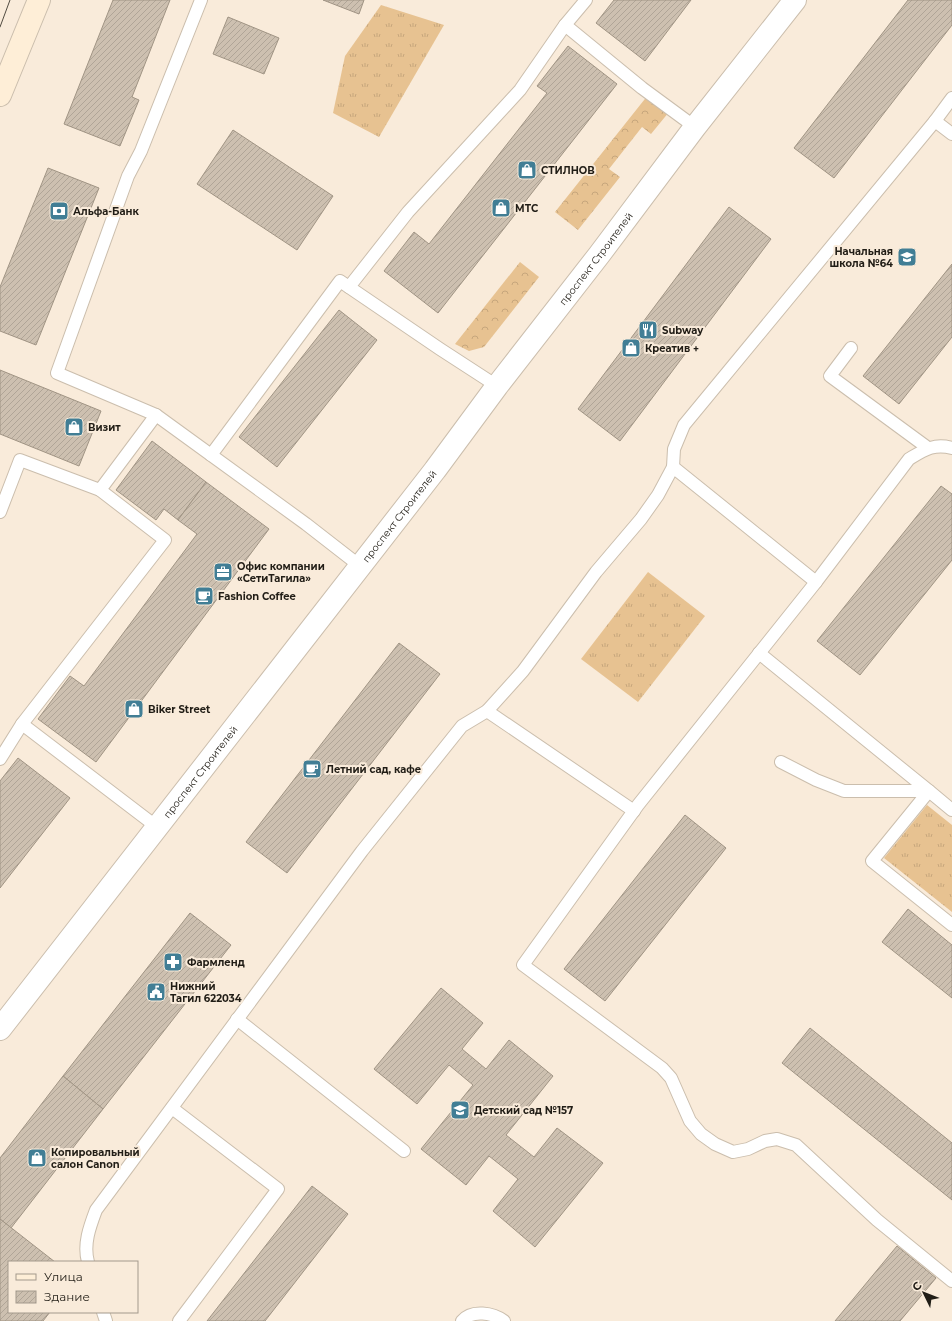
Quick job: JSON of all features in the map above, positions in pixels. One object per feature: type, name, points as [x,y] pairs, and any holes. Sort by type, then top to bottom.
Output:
[{"type":"main road","points":[[0,95],[39,0]]},
{"type":"street","name":"проспект Строителей","points":[[0,1029],[435,470],[497,386],[599,255],[695,127],[795,0]]},
{"type":"lane","points":[[201,0],[142,151],[128,176],[57,373],[156,415],[306,524],[360,566]]},
{"type":"lane","points":[[349,287],[408,212],[520,90],[565,25],[586,0]]},
{"type":"lane","points":[[565,25],[642,88],[695,127]]},
{"type":"lane","points":[[88,1261],[86,1256],[88,1232],[96,1210],[237,1019],[362,851],[462,726],[487,711],[523,670],[596,572],[641,519],[658,495],[673,467],[674,449],[684,425],[935,121],[952,98]]},
{"type":"lane","points":[[935,121],[952,134]]},
{"type":"lane","points":[[210,455],[340,281],[497,386]]},
{"type":"lane","points":[[851,348],[830,376],[928,448]]},
{"type":"lane","points":[[100,490],[156,415]]},
{"type":"lane","points":[[952,448],[943,445],[928,448],[909,459],[816,582],[634,811],[523,965],[662,1068],[671,1078],[690,1121],[701,1134],[715,1144],[733,1152],[748,1150],[765,1141],[777,1139],[796,1145],[877,1220],[952,1281]]},
{"type":"lane","points":[[0,512],[20,460],[100,490],[165,540],[22,724],[0,759]]},
{"type":"lane","points":[[673,467],[816,582]]},
{"type":"lane","points":[[760,653],[952,810]]},
{"type":"lane","points":[[487,711],[634,811]]},
{"type":"lane","points":[[22,724],[157,827]]},
{"type":"lane","points":[[781,762],[816,780],[844,791],[929,791]]},
{"type":"lane","points":[[929,791],[872,861],[952,925]]},
{"type":"lane","points":[[237,1019],[404,1151]]},
{"type":"lane","points":[[172,1108],[278,1189],[180,1321]]},
{"type":"lane","points":[[462,1321],[471,1314],[478,1314],[498,1316],[504,1321]]},
{"type":"green space","points":[[381,5],[444,25],[379,137],[333,113],[345,56]]},
{"type":"green space","points":[[652,90],[669,112],[651,134],[642,127],[609,169],[620,177],[578,230],[555,212]]},
{"type":"green space","points":[[520,262],[539,277],[484,347],[469,351],[455,344]]},
{"type":"green space","points":[[648,572],[705,616],[638,702],[581,659]]},
{"type":"green space","points":[[927,805],[952,825],[952,912],[884,858]]},
{"type":"building","points":[[113,0],[170,0],[132,97],[139,100],[120,146],[64,124]]},
{"type":"building","points":[[323,0],[364,0],[359,14]]},
{"type":"building","points":[[614,0],[691,0],[645,61],[596,23]]},
{"type":"building","points":[[908,0],[952,0],[952,25],[834,178],[794,148]]},
{"type":"building","points":[[228,17],[279,38],[264,74],[213,54]]},
{"type":"building","points":[[568,46],[617,84],[438,313],[384,271],[414,232],[429,244],[547,93],[537,86]]},
{"type":"building","points":[[233,130],[333,196],[297,250],[197,184]]},
{"type":"building","points":[[48,168],[99,188],[36,345],[0,331],[0,287]]},
{"type":"building","points":[[729,207],[771,239],[620,441],[578,409]]},
{"type":"building","points":[[952,264],[952,337],[899,404],[863,376]]},
{"type":"building","points":[[339,310],[377,340],[277,467],[239,437]]},
{"type":"building","points":[[0,370],[101,411],[79,466],[0,434]]},
{"type":"building","points":[[152,441],[206,482],[178,520],[164,509],[156,520],[116,490]]},
{"type":"building","points":[[206,482],[269,529],[96,762],[38,719],[70,676],[84,686],[197,534],[178,520]]},
{"type":"building","points":[[941,486],[952,494],[952,560],[860,675],[817,641]]},
{"type":"building","points":[[399,643],[440,674],[287,873],[246,842]]},
{"type":"building","points":[[18,758],[70,798],[0,888],[0,781]]},
{"type":"building","points":[[685,815],[726,848],[605,1001],[564,969]]},
{"type":"building","points":[[908,909],[952,945],[952,998],[882,942]]},
{"type":"building","points":[[190,913],[231,945],[103,1109],[63,1076]]},
{"type":"building","points":[[441,988],[483,1023],[462,1049],[486,1069],[509,1040],[553,1076],[506,1135],[534,1157],[557,1128],[603,1163],[535,1247],[493,1211],[518,1179],[489,1156],[466,1185],[421,1149],[473,1085],[449,1065],[417,1104],[374,1069]]},
{"type":"building","points":[[810,1028],[952,1143],[952,1200],[782,1063]]},
{"type":"building","points":[[63,1076],[103,1109],[11,1228],[0,1219],[0,1158]]},
{"type":"building","points":[[312,1186],[348,1214],[265,1321],[207,1321]]},
{"type":"building","points":[[0,1219],[54,1261],[8,1261],[8,1313],[49,1313],[43,1321],[0,1321]]},
{"type":"building","points":[[897,1246],[936,1278],[900,1321],[835,1321]]},
{"type":"tram line","points":[[0,27],[10,0]]},
{"type":"place","name":"СТИЛНОВ","points":[[527,170]]},
{"type":"place","name":"МТС","points":[[501,208]]},
{"type":"place","name":"Альфа-Банк","points":[[59,211]]},
{"type":"place","name":"Начальная школа №64","points":[[907,257]]},
{"type":"place","name":"Subway","points":[[648,330]]},
{"type":"place","name":"Креатив +","points":[[631,348]]},
{"type":"place","name":"Визит","points":[[74,427]]},
{"type":"place","name":"Офис компании «СетиТагила»","points":[[223,572]]},
{"type":"place","name":"Fashion Coffee","points":[[204,596]]},
{"type":"place","name":"Biker Street","points":[[134,709]]},
{"type":"place","name":"Летний сад, кафе","points":[[312,769]]},
{"type":"place","name":"Фармленд","points":[[173,962]]},
{"type":"place","name":"Нижний Тагил 622034","points":[[156,992]]},
{"type":"place","name":"Детский сад №157","points":[[460,1110]]},
{"type":"place","name":"Копировальный салон Canon","points":[[37,1158]]}]
